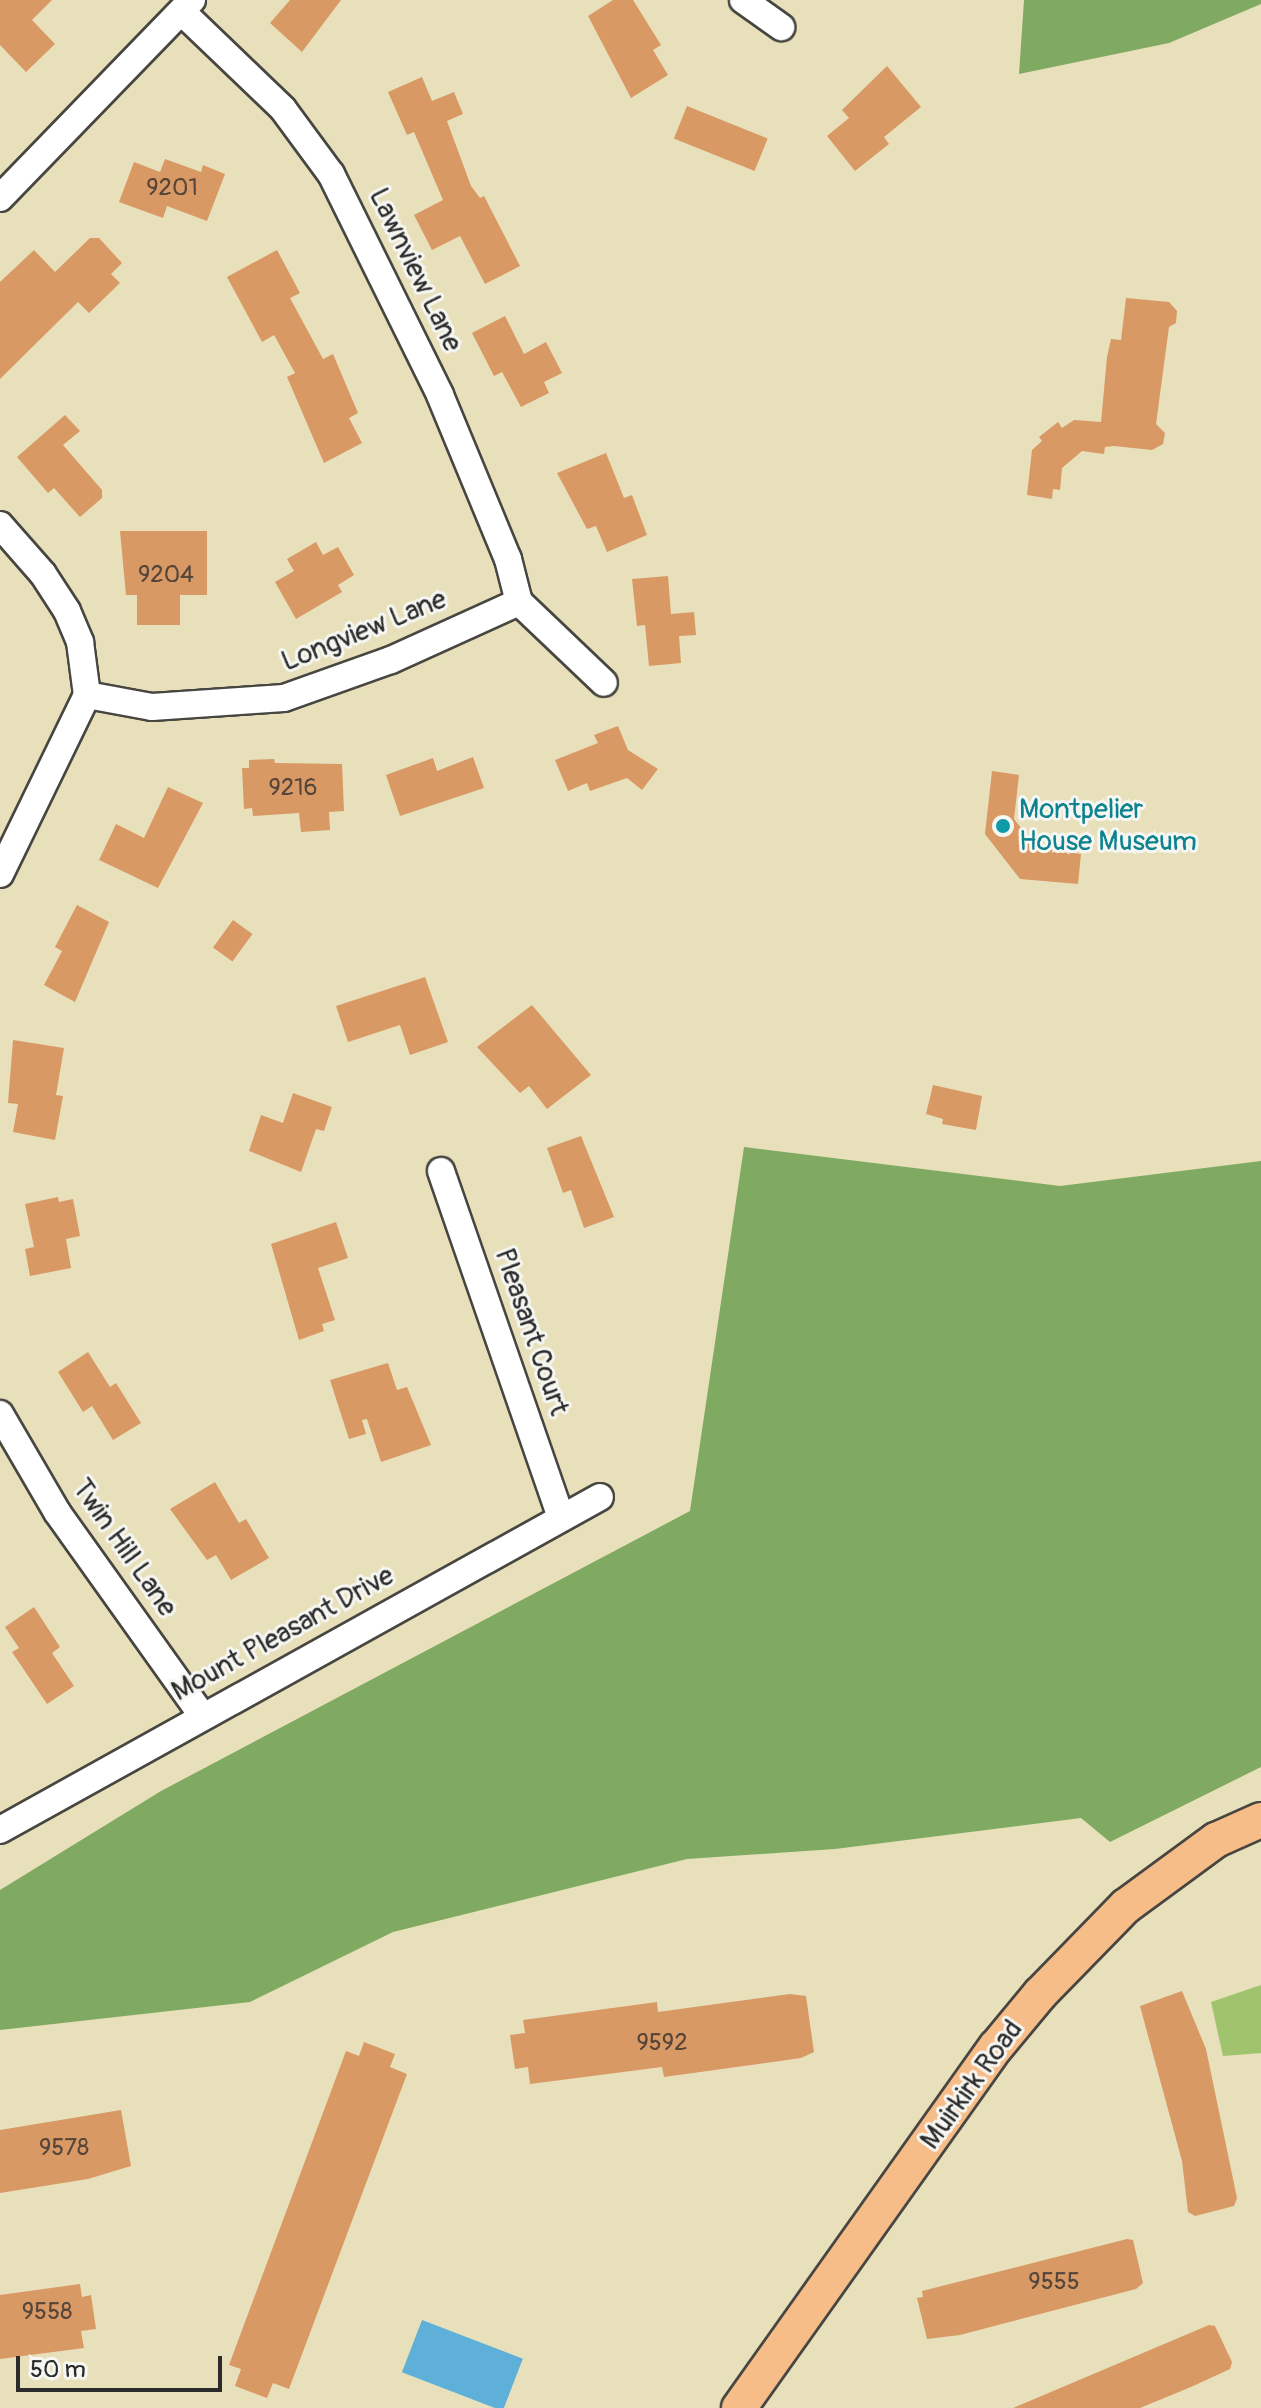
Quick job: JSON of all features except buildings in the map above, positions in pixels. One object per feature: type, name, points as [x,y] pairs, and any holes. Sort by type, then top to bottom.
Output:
[{"type":"main road","name":"Muirkirk Road","points":[[739,2408],[996,2047],[1040,1994],[1146,1890],[1216,1840],[1261,1820]]},
{"type":"street","points":[[743,0],[781,27]]},
{"type":"street","points":[[0,198],[187,6]]},
{"type":"street","name":"Lawnview Lane","points":[[187,6],[283,109],[331,174],[440,395],[508,559],[519,602]]},
{"type":"street","points":[[0,525],[43,574],[67,611],[80,642],[87,695],[0,874]]},
{"type":"street","points":[[519,602],[604,683]]},
{"type":"street","name":"Longview Lane","points":[[87,695],[152,707],[284,698],[391,660],[519,602]]},
{"type":"street","name":"Pleasant Court","points":[[441,1171],[560,1515]]},
{"type":"street","name":"Twin Hill Lane","points":[[0,1414],[57,1512],[202,1715]]},
{"type":"street","name":"Mount Pleasant Drive","points":[[0,1830],[55,1804],[202,1715],[560,1515],[600,1497]]},
{"type":"green space","points":[[1024,0],[1261,0],[1261,4],[1169,43],[1019,74]]},
{"type":"green space","points":[[744,1147],[1060,1186],[1261,1161],[1261,1767],[1110,1842],[1081,1818],[835,1849],[687,1859],[393,1932],[250,2002],[0,2030],[0,1890],[161,1791],[690,1511]]},
{"type":"green space","points":[[1261,1985],[1261,2053],[1223,2056],[1211,2002]]},
{"type":"water","points":[[422,2320],[523,2359],[504,2408],[495,2408],[402,2372]]},
{"type":"place","name":"Montpelier House Museum","points":[[1003,826]]}]
